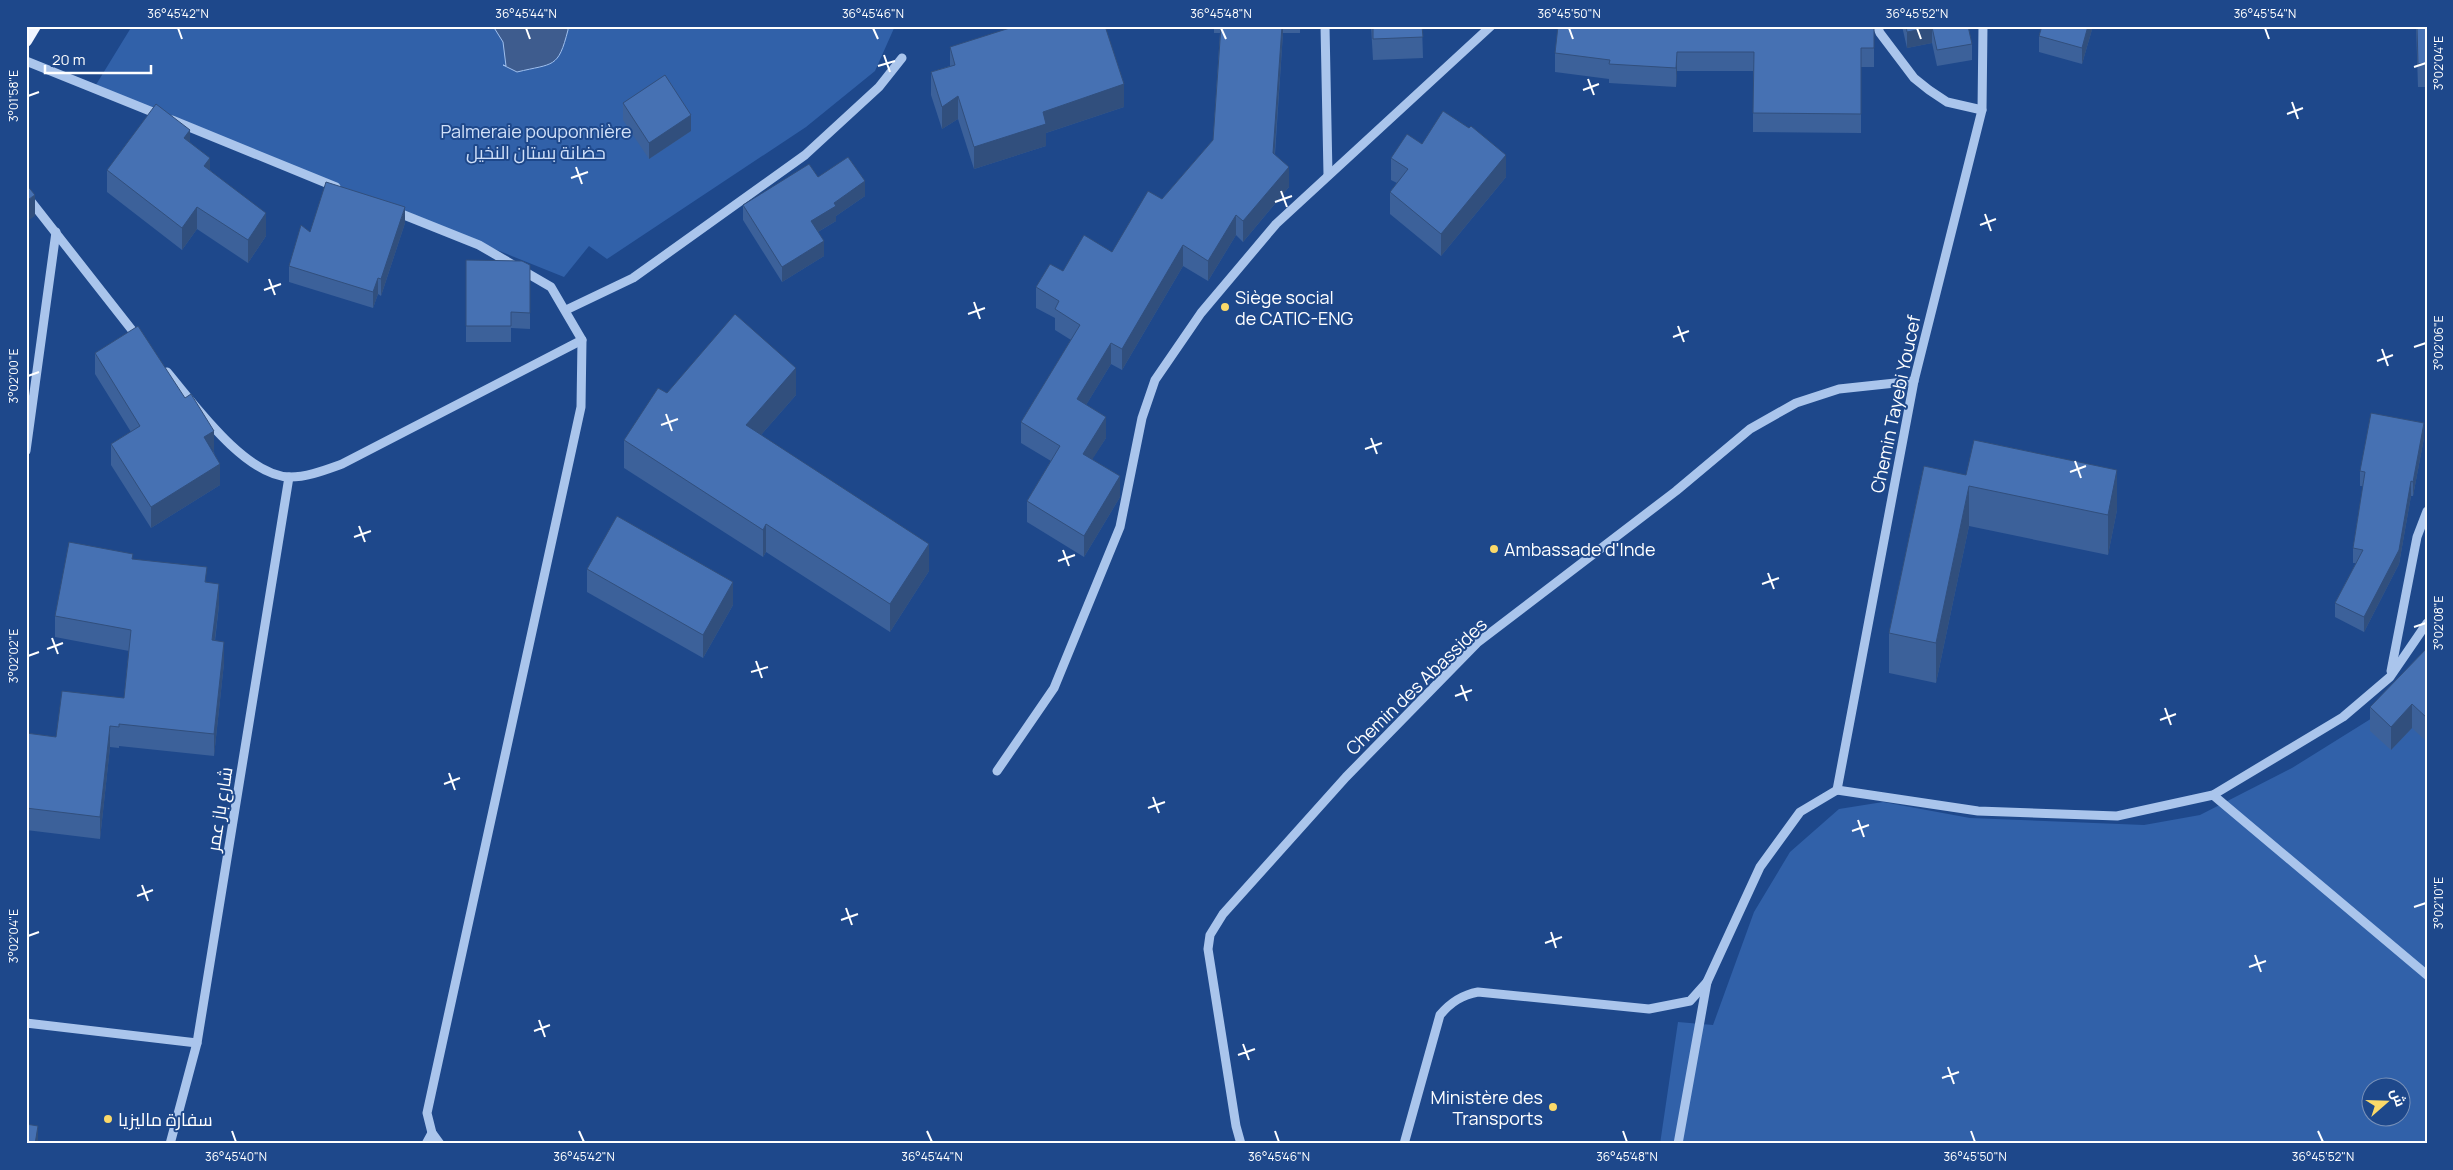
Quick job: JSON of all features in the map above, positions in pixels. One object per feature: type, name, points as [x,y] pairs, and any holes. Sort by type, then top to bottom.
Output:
[{"type":"main road","points":[[26,42],[35,26]]},
{"type":"street","points":[[1325,26],[1328,175]]},
{"type":"street","points":[[997,771],[1054,688],[1120,527],[1142,418],[1155,380],[1200,313],[1276,224],[1491,26]]},
{"type":"street","name":"Chemin Tayebi Youcef","points":[[1837,790],[1914,381],[1982,110],[1983,26]]},
{"type":"street","points":[[1877,28],[1914,78],[1929,90],[1948,102],[1982,110]]},
{"type":"street","points":[[566,310],[633,278],[805,155],[879,87],[902,58]]},
{"type":"street","points":[[26,60],[350,193]]},
{"type":"street","points":[[26,195],[146,347]]},
{"type":"street","points":[[387,208],[479,245],[551,287],[582,340],[581,407],[427,1113],[432,1133],[440,1144]]},
{"type":"street","points":[[26,450],[56,232]]},
{"type":"street","points":[[158,362],[243,456],[265,471],[289,477],[318,473],[342,464],[582,340]]},
{"type":"street","name":"Chemin des Abassides","points":[[1241,1144],[1234,1116],[1208,949],[1210,935],[1223,914],[1346,777],[1477,643],[1676,491],[1750,429],[1796,403],[1839,389],[1914,381]]},
{"type":"street","name":"شارع باز عمر","points":[[170,1144],[197,1043],[289,477]]},
{"type":"street","points":[[2390,677],[2417,537],[2427,511]]},
{"type":"street","points":[[1678,1144],[1707,982],[1760,867],[1800,812],[1837,790],[1978,811],[2117,816],[2213,795],[2344,717],[2390,677],[2427,623]]},
{"type":"street","points":[[2213,795],[2427,975]]},
{"type":"street","points":[[1404,1144],[1440,1015],[1456,999],[1478,992],[1649,1009],[1690,1001],[1707,982]]},
{"type":"street","points":[[26,1023],[197,1043]]},
{"type":"street","points":[[426,1144],[432,1133]]},
{"type":"green space","name":"Palmeraie pouponnière حضانة بستان النخيل","points":[[132,26],[895,26],[875,71],[806,127],[607,259],[589,246],[564,277],[94,88]]},
{"type":"green space","points":[[2427,655],[2427,1144],[1660,1144],[1678,1022],[1713,1025],[1754,912],[1790,852],[1839,809],[1883,802],[1970,818],[2144,825],[2200,815],[2292,768],[2385,710]]},
{"type":"shaded area","points":[[493,26],[568,26],[568,30],[561,52],[553,62],[517,72],[503,65],[506,66],[503,42]]},
{"type":"building","points":[[1016,26],[1105,26],[1124,84],[1043,112],[1046,124],[974,147],[958,96],[942,107],[931,72],[955,65],[950,47]]},
{"type":"building","points":[[1221,26],[1282,26],[1273,153],[1289,167],[1243,221],[1236,215],[1208,261],[1183,245],[1122,349],[1111,343],[1077,399],[1106,417],[1083,454],[1120,476],[1084,536],[1027,501],[1060,446],[1021,422],[1080,325],[1055,309],[1059,301],[1036,287],[1050,264],[1063,271],[1084,235],[1112,252],[1148,191],[1162,199],[1213,140]]},
{"type":"building","points":[[1373,26],[1422,26],[1423,37],[1373,39]]},
{"type":"building","points":[[1558,26],[1874,26],[1874,48],[1861,48],[1861,114],[1753,113],[1754,52],[1677,52],[1676,68],[1609,64],[1610,60],[1555,53]]},
{"type":"building","points":[[1906,26],[1968,26],[1972,44],[1937,50],[1932,27],[1907,32]]},
{"type":"building","points":[[2042,26],[2088,26],[2082,48],[2039,36]]},
{"type":"building","points":[[2417,26],[2427,26],[2427,63],[2418,64]]},
{"type":"building","points":[[665,75],[691,115],[649,143],[623,103]]},
{"type":"building","points":[[156,104],[190,130],[184,138],[210,158],[204,166],[266,213],[248,240],[197,207],[182,228],[107,170]]},
{"type":"building","points":[[1443,111],[1469,128],[1471,126],[1506,155],[1441,234],[1390,192],[1408,169],[1391,158],[1407,134],[1422,144]]},
{"type":"building","points":[[848,157],[865,181],[834,203],[836,206],[811,221],[824,241],[782,267],[743,205],[809,164],[818,177]]},
{"type":"building","points":[[326,182],[405,207],[381,279],[378,278],[373,292],[289,266],[301,225],[310,232]]},
{"type":"building","points":[[26,184],[35,195],[26,201]]},
{"type":"building","points":[[466,260],[522,261],[530,265],[530,313],[511,312],[511,326],[466,326]]},
{"type":"building","points":[[735,314],[796,368],[746,425],[929,544],[890,604],[766,524],[763,530],[624,440],[658,388],[667,393]]},
{"type":"building","points":[[138,326],[185,398],[191,394],[214,431],[204,437],[220,464],[151,507],[111,444],[140,426],[95,353]]},
{"type":"building","points":[[2371,413],[2424,423],[2413,482],[2411,481],[2399,550],[2364,617],[2335,603],[2363,550],[2353,548],[2365,472],[2360,471]]},
{"type":"building","points":[[1974,440],[2117,470],[2108,515],[1969,486],[1936,643],[1889,633],[1924,466],[1966,475]]},
{"type":"building","points":[[617,516],[733,582],[703,635],[587,569]]},
{"type":"building","points":[[69,542],[133,554],[132,559],[207,567],[205,582],[219,584],[212,640],[224,642],[214,734],[119,724],[119,727],[110,726],[100,817],[26,808],[26,733],[56,737],[62,691],[124,698],[131,630],[55,616]]},
{"type":"building","points":[[2427,648],[2427,718],[2412,704],[2391,727],[2370,707]]},
{"type":"building","points":[[26,1124],[38,1126],[35,1144],[26,1144]]},
{"type":"place","name":"Siège social de CATIC-ENG","points":[[1225,307]]},
{"type":"place","name":"Ambassade d'Inde","points":[[1494,549]]},
{"type":"place","name":"Ministère des Transports","points":[[1553,1107]]},
{"type":"place","name":"سفارة ماليزيا","points":[[108,1119]]}]
